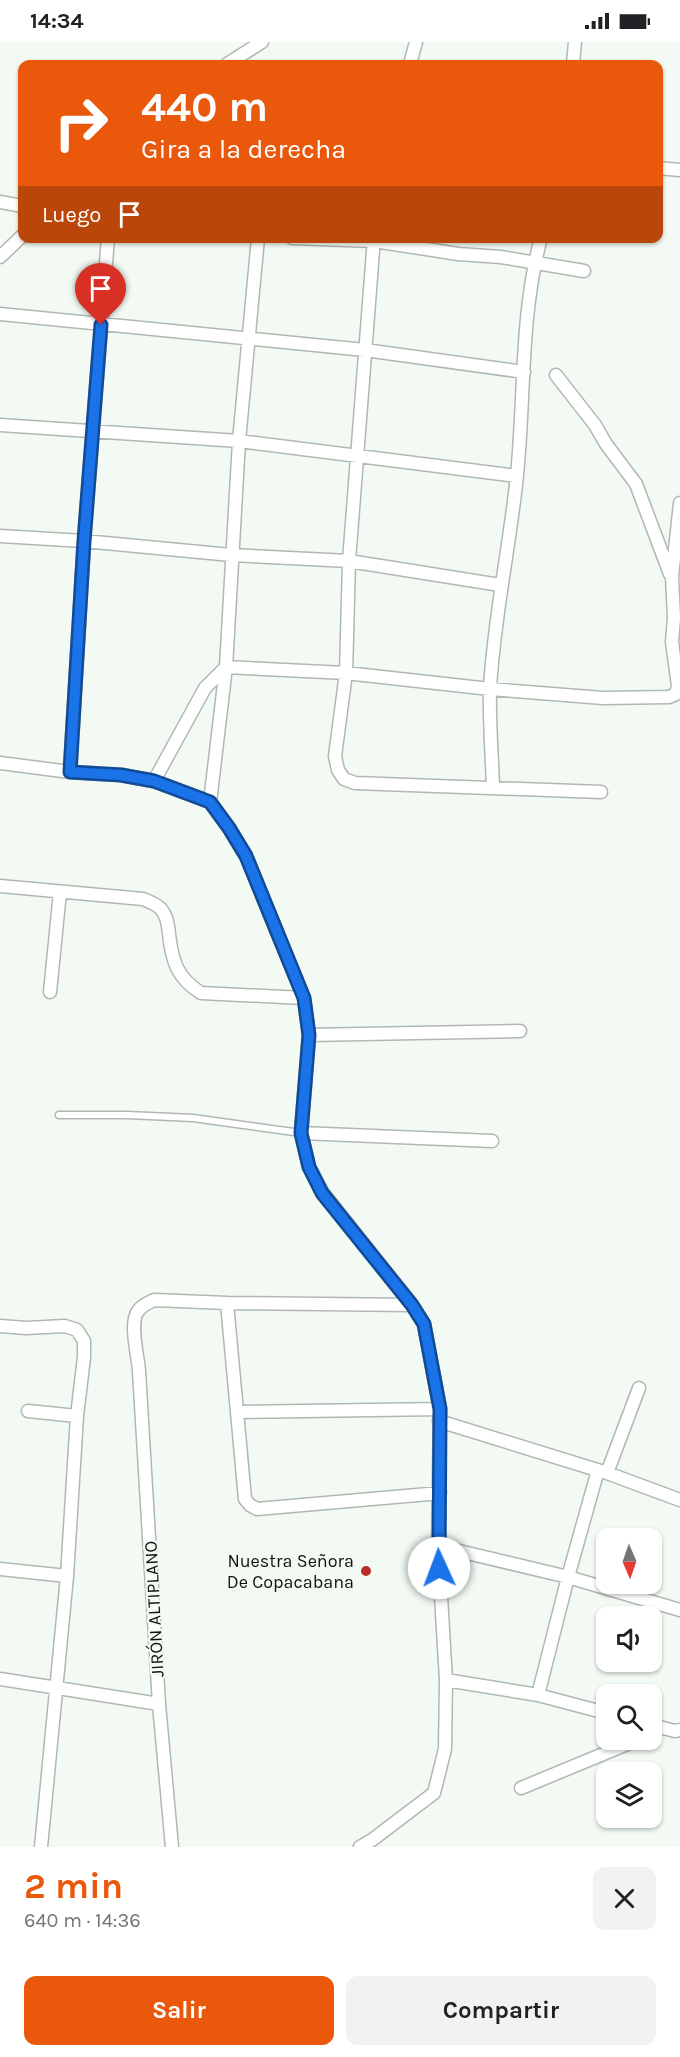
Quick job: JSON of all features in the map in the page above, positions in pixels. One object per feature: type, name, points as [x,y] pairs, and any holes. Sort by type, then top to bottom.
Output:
[{"type":"street","points":[[233,60],[262,42]]},
{"type":"street","points":[[411,60],[416,42]]},
{"type":"street","points":[[573,60],[575,42]]},
{"type":"street","points":[[663,168],[680,170]]},
{"type":"street","points":[[0,202],[18,205]]},
{"type":"street","points":[[0,257],[18,240]]},
{"type":"street","points":[[70,772],[84,541],[108,243]]},
{"type":"street","points":[[210,802],[225,667],[239,441],[257,243]]},
{"type":"street","points":[[374,243],[349,561],[346,673],[335,756],[338,770],[344,779],[354,783],[601,792]]},
{"type":"street","points":[[392,243],[584,271]]},
{"type":"street","points":[[493,788],[490,689],[500,585],[517,476],[528,305],[534,262],[540,243]]},
{"type":"street","points":[[0,314],[365,350],[524,372]]},
{"type":"street","points":[[556,375],[595,425],[606,444],[636,484],[672,578]]},
{"type":"street","points":[[0,425],[239,441],[517,476]]},
{"type":"street","points":[[154,781],[205,688],[225,667],[346,673],[490,689],[603,698],[669,698],[676,694],[678,686],[672,642],[674,618],[672,578],[680,503]]},
{"type":"street","points":[[0,536],[84,541],[231,555],[349,561],[500,585]]},
{"type":"street","points":[[0,763],[70,772],[121,775],[154,781],[210,802],[246,856],[304,998],[309,1035],[301,1133],[309,1167],[322,1193],[412,1305],[424,1324],[439,1415],[438,1546],[446,1680],[445,1749],[434,1793],[360,1847]]},
{"type":"street","points":[[0,886],[143,899],[160,907],[167,920],[176,968],[188,985],[201,993],[304,998]]},
{"type":"street","points":[[50,992],[60,892]]},
{"type":"street","points":[[309,1035],[520,1031]]},
{"type":"street","points":[[301,1133],[492,1142]]},
{"type":"street","name":"JIRÓN ALTIPLANO","points":[[172,1847],[159,1704],[139,1371],[134,1324],[137,1312],[154,1300],[412,1305]]},
{"type":"street","points":[[227,1303],[245,1499],[250,1505],[257,1509],[440,1493]]},
{"type":"street","points":[[0,1326],[26,1328],[65,1326],[77,1330],[84,1341],[67,1575],[41,1847]]},
{"type":"street","points":[[538,1695],[568,1577],[602,1472],[639,1388]]},
{"type":"street","points":[[27,1411],[77,1416]]},
{"type":"street","points":[[238,1412],[439,1415],[680,1500]]},
{"type":"street","points":[[438,1546],[568,1577],[680,1610]]},
{"type":"street","points":[[0,1569],[67,1575]]},
{"type":"street","points":[[0,1678],[159,1704]]},
{"type":"street","points":[[446,1680],[538,1695],[596,1710]]},
{"type":"street","points":[[662,1728],[680,1730]]},
{"type":"street","points":[[521,1788],[613,1750]]},
{"type":"lane","points":[[59,1115],[128,1114],[193,1118],[301,1133]]},
{"type":"place","name":"Nuestra Señora De Copacabana","points":[[366,1571]]},
{"type":"route","points":[[101,325],[84,541],[70,772],[121,775],[154,781],[210,802],[246,856],[304,998],[309,1035],[301,1133],[309,1167],[322,1193],[412,1305],[424,1324],[440,1409],[439,1568]]}]
